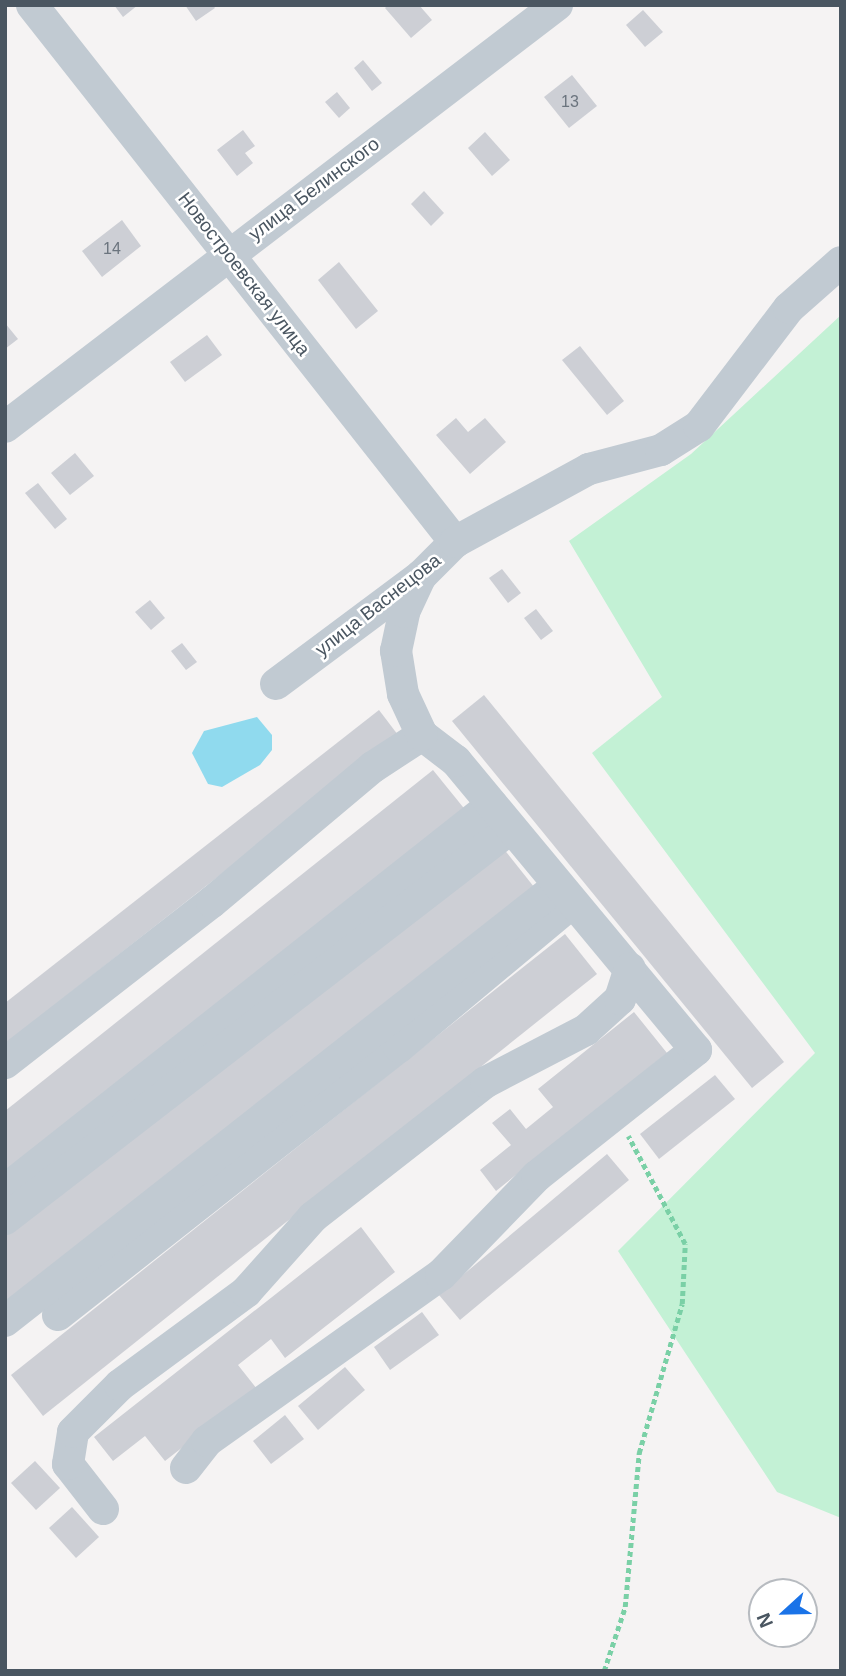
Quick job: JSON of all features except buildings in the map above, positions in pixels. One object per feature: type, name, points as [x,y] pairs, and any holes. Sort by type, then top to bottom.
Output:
[{"type":"street","name":"Новостроевская улица","points":[[33,5],[455,542]]},
{"type":"street","name":"улица Белинского","points":[[5,427],[557,5]]},
{"type":"street","name":"улица Васнецова","points":[[276,684],[421,576],[455,542],[589,469],[661,450],[699,426],[789,308],[841,261]]},
{"type":"street","points":[[186,1468],[207,1441],[441,1275],[537,1176],[696,1050],[456,761],[422,735],[403,694],[396,651],[404,612],[421,576]]},
{"type":"street","points":[[5,1063],[212,902],[373,767],[422,735]]},
{"type":"street","points":[[8,1204],[501,817]]},
{"type":"street","points":[[58,1315],[399,1047],[565,895]]},
{"type":"street","points":[[5,1321],[565,895]]},
{"type":"street","points":[[103,1509],[68,1464],[73,1432],[120,1385],[246,1292],[313,1217],[486,1082],[586,1030],[620,999],[630,969]]},
{"type":"path","points":[[604,1671],[625,1607],[639,1453],[682,1304],[685,1244],[656,1181],[615,1114]]},
{"type":"green space","points":[[841,315],[841,1518],[777,1492],[618,1251],[815,1053],[592,753],[662,697],[569,541],[691,454]]},
{"type":"water","points":[[257,717],[272,735],[272,750],[260,765],[222,787],[208,784],[192,753],[204,731]]}]
